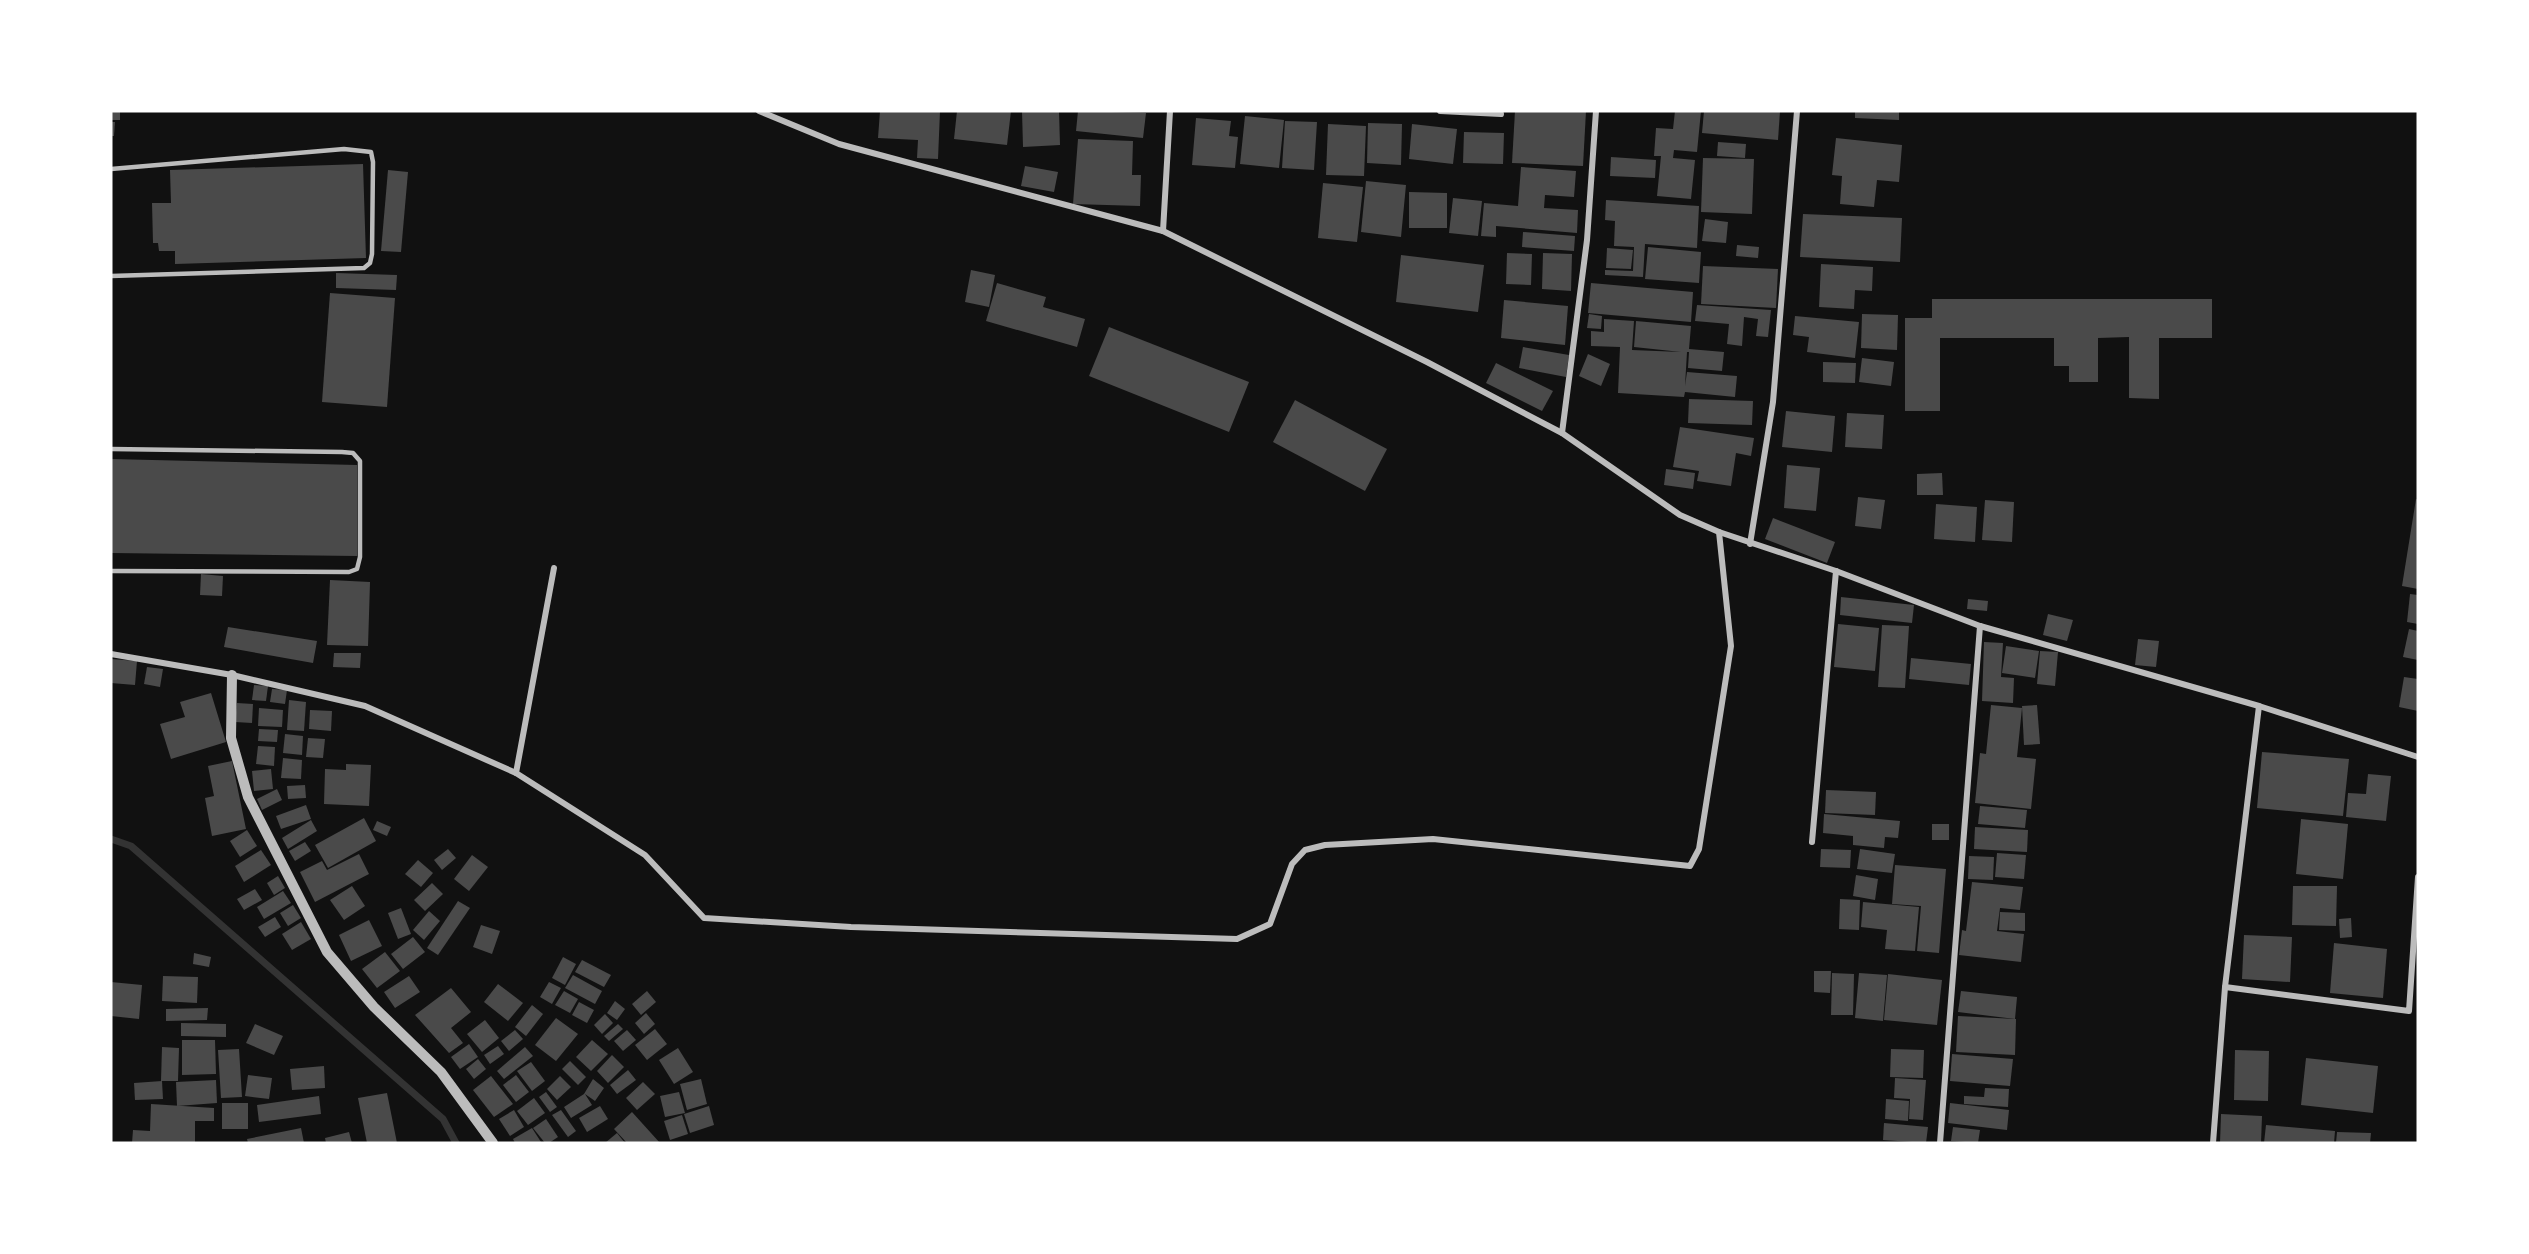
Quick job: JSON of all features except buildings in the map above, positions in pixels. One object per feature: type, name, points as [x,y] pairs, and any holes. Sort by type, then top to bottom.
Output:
[{"type":"street","points":[[759,111],[839,144],[1163,231],[1427,362],[1562,433],[1680,515],[1719,532],[1836,571],[1980,626],[2259,706],[2418,757]]},
{"type":"street","points":[[1163,231],[1170,111]]},
{"type":"street","points":[[1440,111],[1501,114]]},
{"type":"street","points":[[1562,433],[1587,240],[1596,111]]},
{"type":"street","points":[[1750,544],[1773,402],[1797,111]]},
{"type":"street","points":[[111,654],[232,675],[365,706],[516,773],[645,855],[704,918],[851,927],[1237,939],[1270,924],[1292,864],[1305,850],[1325,845],[1433,839],[1690,866],[1699,849],[1731,646],[1719,532]]},
{"type":"street","points":[[516,773],[554,568]]},
{"type":"street","points":[[1812,842],[1836,571]]},
{"type":"street","points":[[1940,1143],[1980,626]]},
{"type":"street","points":[[232,675],[231,738],[248,797],[327,952],[374,1006],[441,1072],[493,1143]]},
{"type":"street","points":[[2213,1143],[2225,987],[2259,706]]},
{"type":"street","points":[[2225,987],[2409,1011],[2418,877]]},
{"type":"lane","points":[[111,170],[344,149],[370,152],[373,162],[372,254],[370,263],[363,268],[216,275],[111,276]]},
{"type":"lane","points":[[111,448],[353,453],[360,461],[360,547],[357,569],[349,572],[111,571]]},
{"type":"waterway","points":[[111,839],[131,846],[443,1119],[456,1143]]}]
